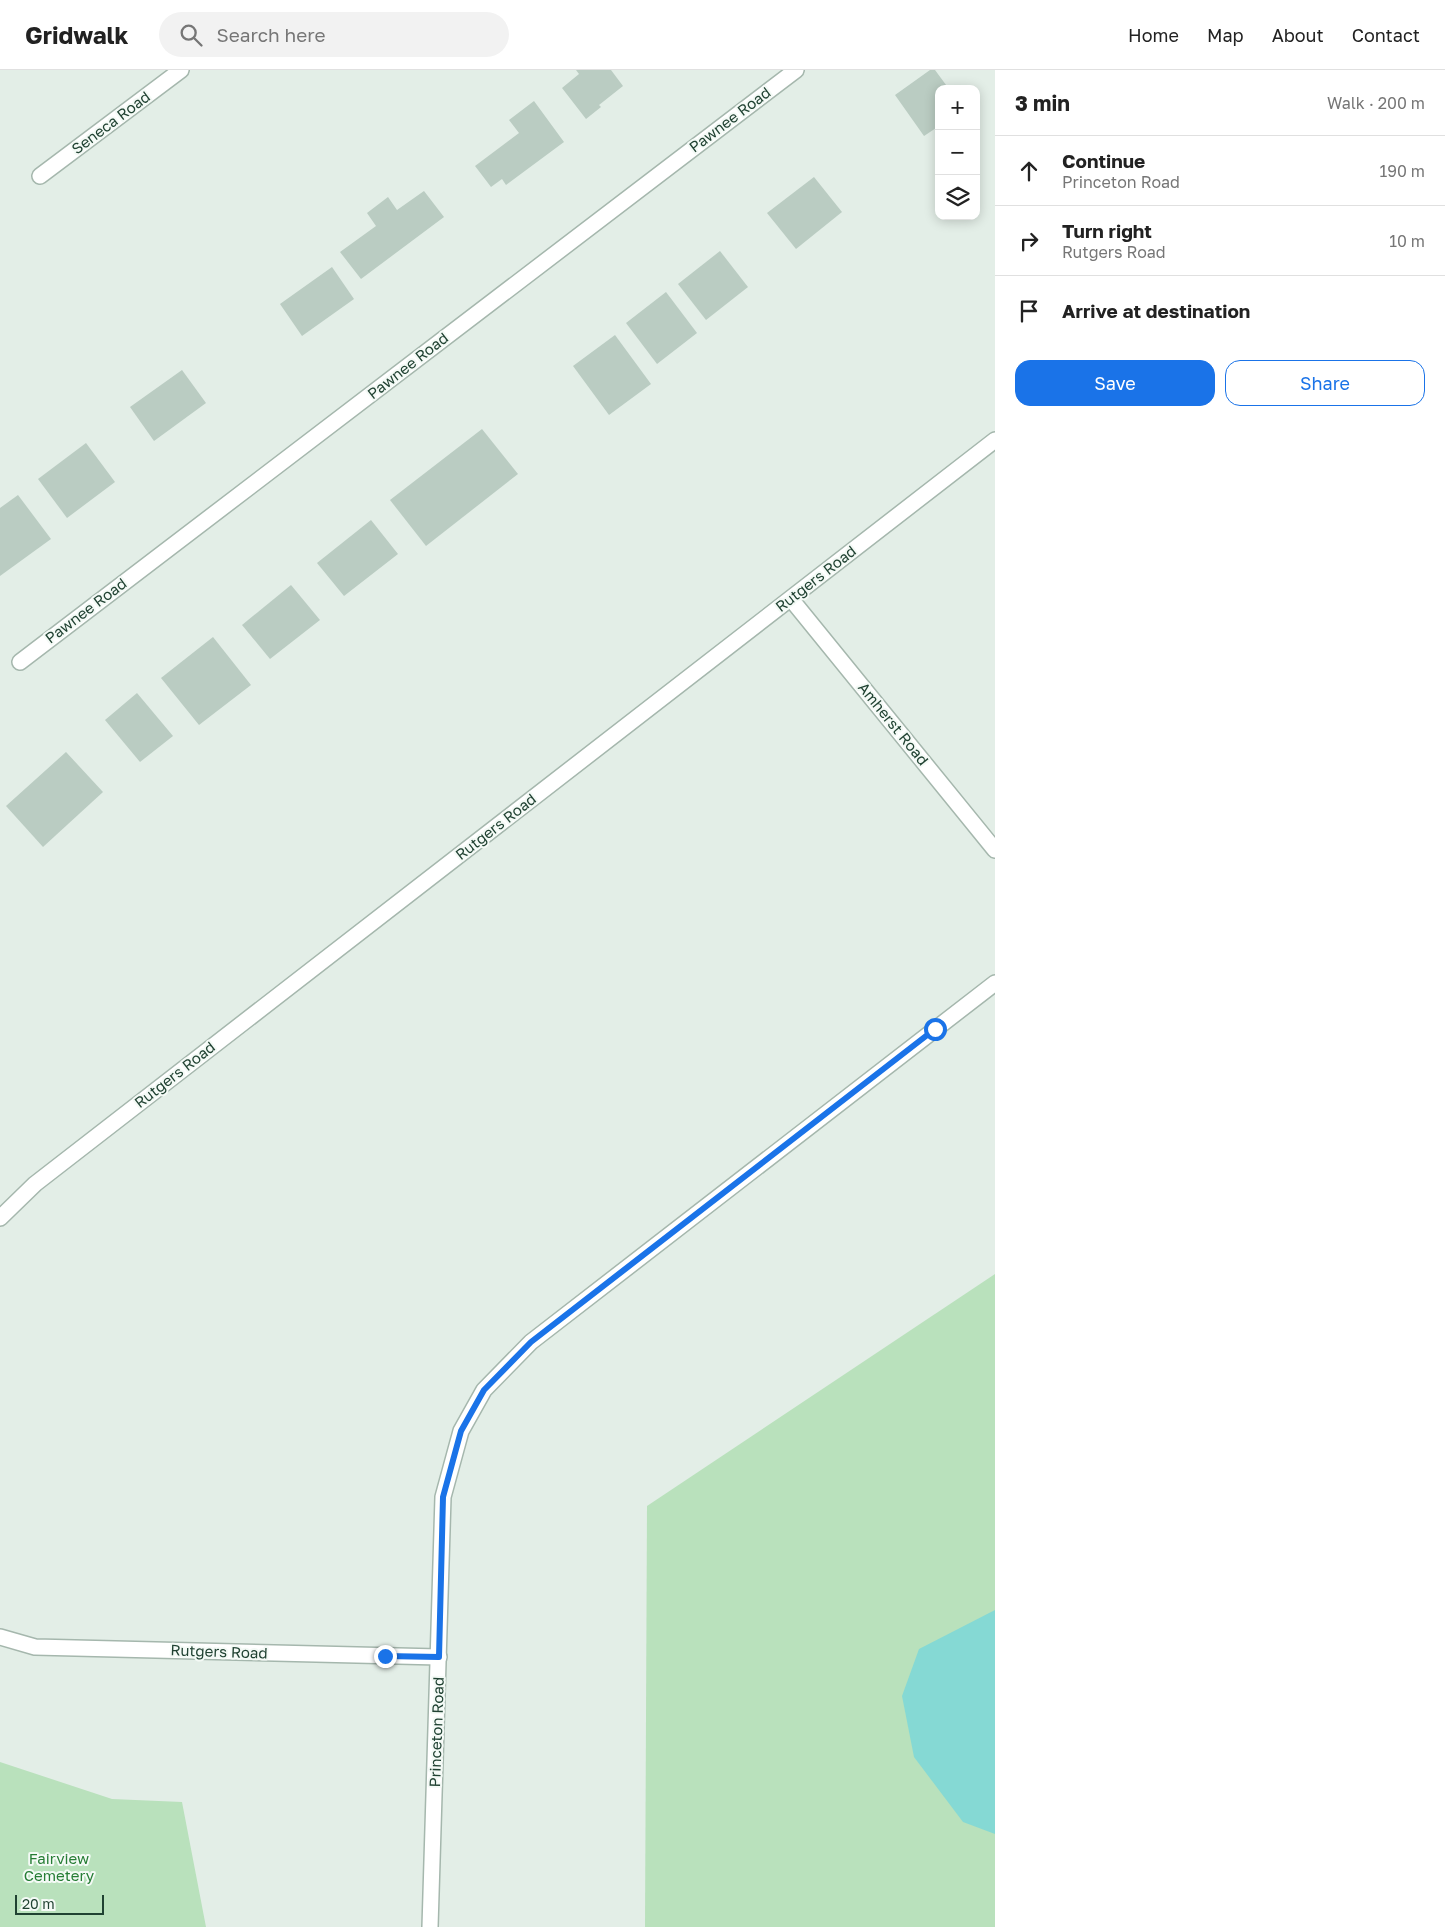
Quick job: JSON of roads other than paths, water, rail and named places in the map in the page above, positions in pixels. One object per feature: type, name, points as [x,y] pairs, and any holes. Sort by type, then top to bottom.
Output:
[{"type":"street","name":"Seneca Road","points":[[40,176],[181,70]]},
{"type":"street","name":"Pawnee Road","points":[[20,662],[796,70]]},
{"type":"street","name":"Rutgers Road","points":[[0,1218],[35,1184],[995,440]]},
{"type":"street","name":"Amherst Road","points":[[791,598],[995,850]]},
{"type":"street","name":"Princeton Road","points":[[430,1927],[443,1497],[461,1431],[484,1390],[531,1342],[995,983]]},
{"type":"street","name":"Rutgers Road","points":[[0,1637],[35,1647],[439,1657]]},
{"type":"water","points":[[995,1610],[995,1834],[963,1822],[914,1757],[902,1696],[919,1649]]},
{"type":"park label","name":"Fairview Cemetery","points":[[59,1868]]}]
